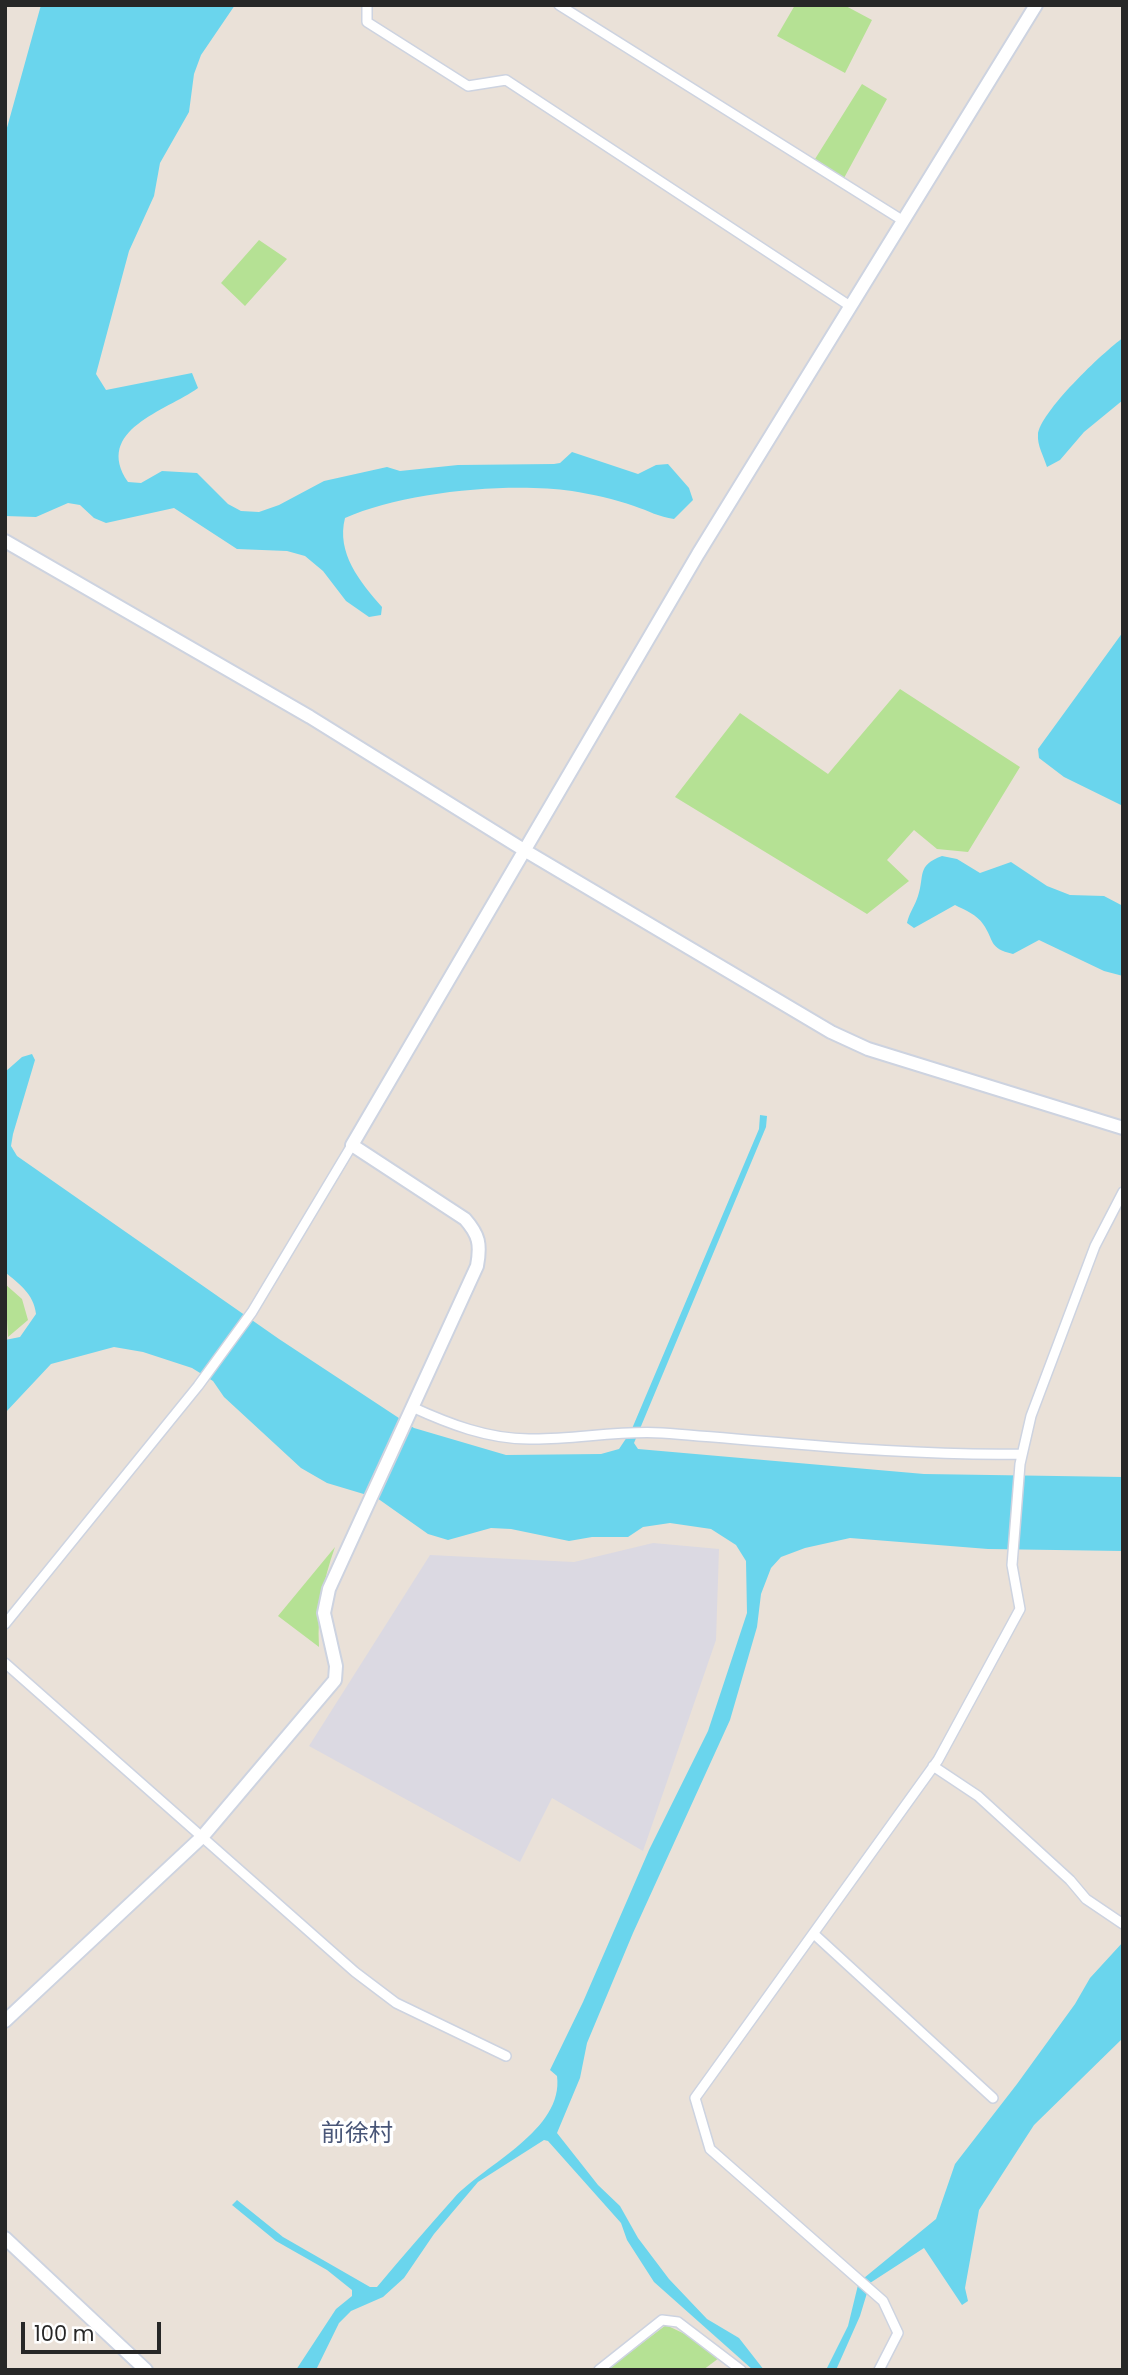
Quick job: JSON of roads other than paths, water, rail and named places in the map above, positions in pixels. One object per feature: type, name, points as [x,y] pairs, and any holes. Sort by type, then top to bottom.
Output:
[{"type":"street","points":[[367,5],[367,22],[468,86],[506,80],[850,306]]},
{"type":"street","points":[[559,5],[902,220]]},
{"type":"street","points":[[5,1625],[198,1386],[252,1312],[698,554],[1036,5]]},
{"type":"street","points":[[5,541],[310,718],[797,1013],[856,1043],[1123,1128]]},
{"type":"street","points":[[5,2021],[202,1836],[335,1680],[336,1666],[324,1613],[329,1589],[363,1508],[412,1409],[477,1266],[480,1247],[477,1233],[464,1219],[352,1145]]},
{"type":"street","points":[[879,2370],[898,2333],[883,2301],[710,2149],[695,2098],[933,1766],[1020,1609],[1012,1565],[1021,1459],[1031,1416],[1095,1246],[1123,1192]]},
{"type":"street","points":[[412,1409],[457,1426],[496,1436],[529,1439],[658,1433],[869,1452],[1021,1459]]},
{"type":"street","points":[[5,1663],[355,1972],[396,2003],[506,2056]]},
{"type":"street","points":[[933,1766],[978,1797],[1070,1880],[1076,1889],[1123,1924]]},
{"type":"street","points":[[814,1934],[993,2098]]},
{"type":"street","points":[[5,2238],[146,2370]]},
{"type":"street","points":[[599,2370],[662,2320],[678,2322],[741,2370]]},
{"type":"water","points":[[41,5],[235,5],[201,55],[194,74],[189,112],[160,163],[154,196],[129,251],[96,374],[106,390],[192,373],[198,388],[153,414],[126,435],[120,449],[120,464],[128,482],[141,483],[162,471],[197,473],[228,504],[241,511],[259,512],[279,505],[324,481],[387,467],[400,471],[458,465],[554,464],[560,463],[572,452],[638,474],[656,465],[668,464],[689,488],[693,500],[674,519],[603,497],[572,491],[518,488],[456,491],[369,509],[345,518],[343,531],[347,555],[352,566],[382,607],[381,615],[369,617],[346,601],[323,571],[305,556],[287,551],[237,549],[174,508],[106,523],[94,518],[80,505],[68,503],[36,517],[5,516],[5,135]]},
{"type":"water","points":[[1123,338],[1123,400],[1084,432],[1060,460],[1047,467],[1038,439],[1041,425],[1074,383]]},
{"type":"water","points":[[1123,632],[1123,806],[1064,777],[1039,758],[1038,749]]},
{"type":"water","points":[[942,856],[957,859],[980,873],[1011,862],[1047,886],[1070,895],[1104,896],[1123,906],[1123,976],[1104,971],[1039,940],[1013,954],[1005,952],[993,943],[978,918],[955,905],[914,928],[907,923],[918,896],[923,872],[928,864]]},
{"type":"water","points":[[32,1054],[35,1060],[11,1146],[17,1156],[279,1339],[414,1428],[506,1455],[601,1454],[619,1449],[631,1431],[759,1129],[760,1115],[767,1116],[766,1127],[634,1443],[638,1449],[924,1474],[1123,1477],[1123,1551],[988,1549],[850,1538],[805,1548],[781,1557],[771,1568],[761,1594],[757,1627],[730,1720],[633,1933],[587,2043],[580,2078],[557,2133],[598,2185],[620,2206],[638,2238],[669,2279],[707,2319],[739,2338],[764,2370],[753,2370],[654,2282],[627,2240],[621,2223],[548,2141],[544,2140],[478,2182],[434,2234],[404,2278],[383,2297],[351,2311],[339,2323],[316,2370],[296,2370],[336,2309],[352,2296],[352,2290],[327,2270],[276,2241],[232,2205],[237,2200],[283,2237],[370,2287],[377,2287],[454,2198],[536,2129],[548,2113],[556,2095],[557,2076],[550,2070],[583,2002],[649,1850],[708,1731],[747,1613],[746,1561],[736,1545],[711,1529],[670,1523],[643,1527],[628,1537],[592,1537],[569,1541],[511,1529],[491,1528],[448,1540],[428,1534],[377,1498],[327,1483],[301,1468],[224,1397],[213,1381],[192,1368],[143,1352],[114,1347],[51,1364],[5,1413],[5,1340],[20,1337],[36,1314],[29,1295],[5,1272],[5,1072],[22,1057]]},
{"type":"water","points":[[1123,1942],[1123,2038],[1034,2125],[979,2210],[965,2288],[968,2301],[962,2305],[924,2248],[870,2283],[860,2316],[836,2370],[826,2370],[848,2326],[858,2285],[936,2219],[955,2164],[1017,2084],[1075,2004],[1090,1978]]},
{"type":"district","name":"前徐村","points":[[357,2135]]}]
